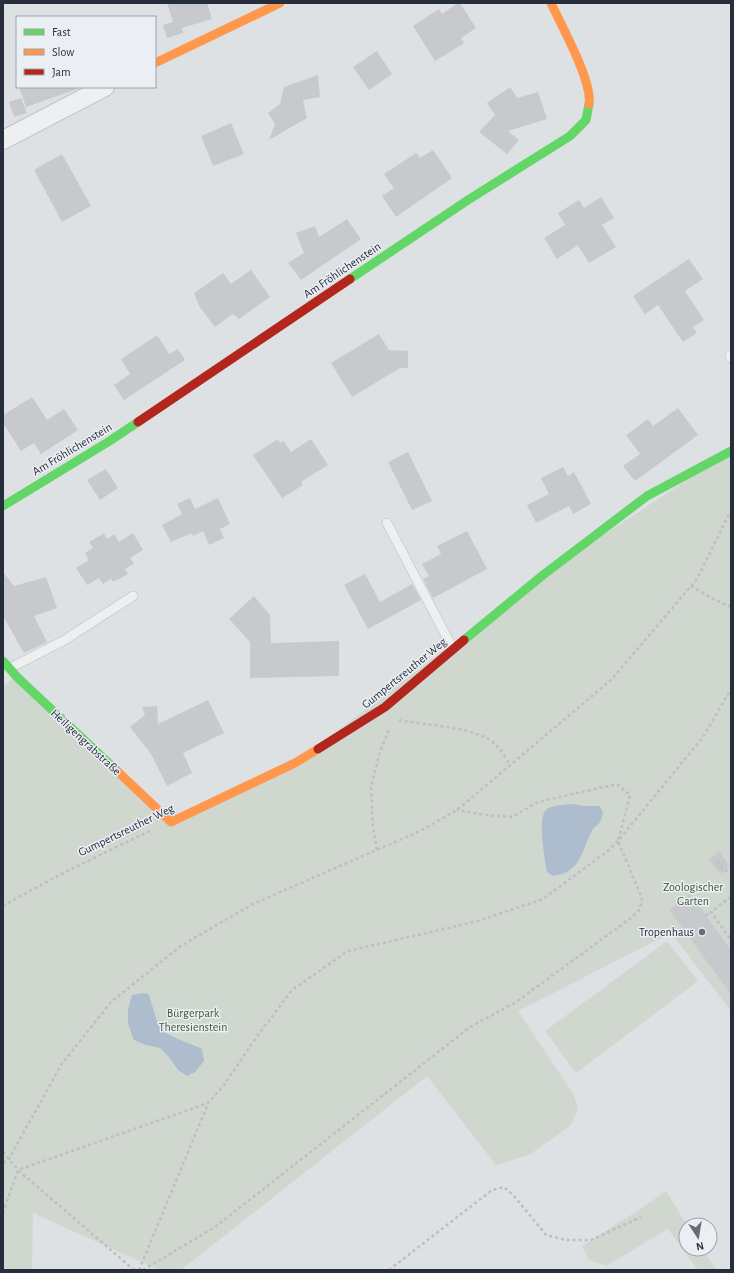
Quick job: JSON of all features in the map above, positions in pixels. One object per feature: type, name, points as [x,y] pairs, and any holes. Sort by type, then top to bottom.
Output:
[{"type":"street","points":[[156,63],[280,3]]},
{"type":"street","name":"Am Fröhlichenstein","points":[[3,506],[108,442],[468,200],[570,136],[586,120],[590,97],[584,74],[551,3]]},
{"type":"street","points":[[3,140],[103,88]]},
{"type":"street","name":"Gumpertsreuther Weg","points":[[171,822],[295,763],[385,707],[543,575],[646,496],[731,451]]},
{"type":"street","name":"Heiligengrabstraße","points":[[3,662],[171,822]]},
{"type":"lane","points":[[387,523],[453,649]]},
{"type":"lane","points":[[10,669],[63,641],[133,596]]},
{"type":"path","points":[[3,1163],[9,1158],[61,1065],[111,1002],[182,945],[253,904],[420,831],[457,810],[611,680],[697,579],[731,510]]},
{"type":"path","points":[[691,586],[715,600],[731,607]]},
{"type":"path","points":[[139,1270],[208,1103],[224,1085],[253,1042],[292,990],[348,951],[478,921],[543,899],[609,850],[618,841],[703,737],[731,689]]},
{"type":"path","points":[[385,707],[393,719],[411,723],[457,728],[485,737],[497,746],[510,764]]},
{"type":"path","points":[[377,850],[373,826],[371,787],[380,752],[393,719]]},
{"type":"path","points":[[143,1270],[215,1227],[470,1027],[516,1002],[631,918],[640,909],[642,898],[618,841],[630,795],[617,784],[538,802],[512,817],[485,815],[457,810]]},
{"type":"path","name":"Gumpertsreuther Weg","points":[[3,906],[96,857],[171,822]]},
{"type":"path","points":[[717,861],[722,868],[731,874]]},
{"type":"path","points":[[706,915],[731,897]]},
{"type":"path","points":[[711,912],[731,940]]},
{"type":"path","points":[[18,1170],[208,1103]]},
{"type":"path","points":[[3,1152],[18,1170],[134,1270]]},
{"type":"path","points":[[3,1213],[18,1170]]},
{"type":"path","points":[[389,1270],[492,1190],[504,1188],[514,1196],[546,1235],[566,1240],[591,1240],[641,1217]]},
{"type":"green space","name":"Bürgerpark Theresienstein","points":[[731,451],[731,1011],[671,933],[518,1011],[574,1095],[578,1110],[570,1126],[529,1155],[496,1165],[427,1076],[181,1270],[159,1270],[33,1213],[32,1270],[3,1270],[3,686],[17,677],[171,822],[295,763],[543,575]]},
{"type":"green space","points":[[667,941],[698,981],[576,1073],[545,1031]]},
{"type":"green space","points":[[666,1191],[682,1217],[678,1217],[678,1243],[668,1229],[606,1266],[589,1260],[582,1246]]},
{"type":"green space","points":[[688,1257],[708,1257],[716,1270],[698,1270]]},
{"type":"water","points":[[573,804],[600,806],[603,813],[600,822],[593,829],[576,865],[563,874],[553,876],[547,872],[542,840],[543,815],[549,808],[559,805]]},
{"type":"water","points":[[143,993],[148,994],[158,1024],[163,1030],[173,1037],[202,1049],[204,1061],[195,1072],[187,1076],[178,1070],[169,1057],[160,1048],[146,1045],[134,1040],[128,1023],[129,1008],[132,995]]},
{"type":"building","points":[[167,3],[207,3],[212,19],[182,28],[183,33],[167,38],[163,25],[173,22]]},
{"type":"building","points":[[460,3],[476,28],[461,38],[464,43],[435,61],[413,26],[439,9],[442,14]]},
{"type":"building","points":[[377,51],[392,74],[369,90],[353,67]]},
{"type":"building","points":[[318,75],[320,97],[303,100],[307,118],[269,140],[275,124],[268,113],[280,104],[284,87]]},
{"type":"building","points":[[510,87],[517,98],[538,92],[547,119],[508,131],[519,140],[507,154],[479,132],[495,115],[487,103]]},
{"type":"building","points":[[19,88],[77,88],[77,89],[26,107]]},
{"type":"building","points":[[21,98],[27,113],[14,117],[9,102]]},
{"type":"building","points":[[231,123],[244,154],[213,166],[201,136]]},
{"type":"building","points":[[433,150],[452,178],[396,217],[382,196],[394,188],[384,174],[416,153],[420,158]]},
{"type":"building","points":[[62,154],[91,206],[62,222],[34,170]]},
{"type":"building","points":[[601,197],[614,218],[602,225],[616,247],[589,263],[578,245],[557,259],[544,238],[565,225],[558,213],[579,200],[584,208]]},
{"type":"building","points":[[347,219],[361,239],[301,280],[288,263],[304,253],[296,233],[315,226],[319,237]]},
{"type":"building","points":[[689,259],[703,279],[685,291],[704,320],[693,327],[697,333],[683,342],[658,305],[645,314],[633,296]]},
{"type":"building","points":[[251,270],[270,297],[239,319],[233,314],[215,327],[199,306],[194,293],[223,273],[231,284]]},
{"type":"building","points":[[379,334],[389,350],[408,351],[408,368],[400,368],[352,397],[331,363]]},
{"type":"building","points":[[157,335],[169,354],[178,349],[185,360],[124,400],[114,385],[130,374],[121,359]]},
{"type":"building","points":[[32,397],[47,420],[64,409],[78,430],[41,454],[34,443],[21,451],[3,423],[3,415]]},
{"type":"building","points":[[678,408],[698,435],[635,481],[623,466],[640,454],[626,435],[648,419],[653,426]]},
{"type":"building","points":[[278,439],[280,443],[284,441],[291,452],[311,439],[328,465],[301,482],[303,485],[282,498],[253,455]]},
{"type":"building","points":[[408,452],[432,501],[412,510],[388,462]]},
{"type":"building","points":[[563,467],[568,476],[574,472],[591,504],[573,514],[569,506],[536,523],[527,505],[549,494],[541,478]]},
{"type":"building","points":[[106,469],[118,488],[100,500],[87,480]]},
{"type":"building","points":[[190,498],[195,509],[218,498],[230,524],[220,529],[224,538],[209,545],[203,531],[193,536],[192,533],[171,542],[162,525],[182,514],[177,504]]},
{"type":"building","points":[[467,531],[487,569],[433,598],[423,579],[429,576],[422,564],[441,554],[437,546]]},
{"type":"building","points":[[104,533],[107,539],[114,534],[119,542],[133,533],[143,550],[130,558],[134,564],[125,569],[128,574],[113,582],[111,579],[103,584],[99,578],[87,585],[76,568],[89,560],[85,553],[93,548],[89,542]]},
{"type":"building","points":[[3,572],[14,586],[46,577],[57,608],[34,616],[47,642],[24,653],[3,616]]},
{"type":"building","points":[[365,574],[380,602],[412,584],[421,600],[368,629],[344,585]]},
{"type":"building","points":[[254,596],[270,615],[271,643],[339,641],[339,676],[250,678],[250,642],[229,619]]},
{"type":"building","points":[[208,700],[224,733],[183,753],[192,773],[167,786],[151,754],[130,727],[145,715],[142,707],[154,707],[157,705],[158,724]]},
{"type":"building","points":[[719,851],[730,867],[720,874],[709,859]]},
{"type":"building","name":"Tropenhaus","points":[[690,894],[731,950],[731,994],[669,910]]},
{"type":"traffic: fast","points":[[350,279],[468,200],[570,136],[586,120],[589,104]]},
{"type":"traffic: fast","points":[[3,506],[138,422]]},
{"type":"traffic: fast","points":[[464,640],[543,575],[647,496],[731,451]]},
{"type":"traffic: fast","points":[[3,661],[17,677],[116,770]]},
{"type":"traffic: slow","points":[[156,63],[280,3]]},
{"type":"traffic: slow","points":[[551,3],[581,68],[589,94],[589,104]]},
{"type":"traffic: slow","points":[[116,770],[171,822],[295,763],[318,749]]},
{"type":"traffic: jam","points":[[138,422],[350,279]]},
{"type":"traffic: jam","points":[[318,749],[385,707],[464,640]]},
{"type":"place","name":"Tropenhaus","points":[[702,932]]},
{"type":"park label","name":"Zoologischer Garten","points":[[693,894]]}]
